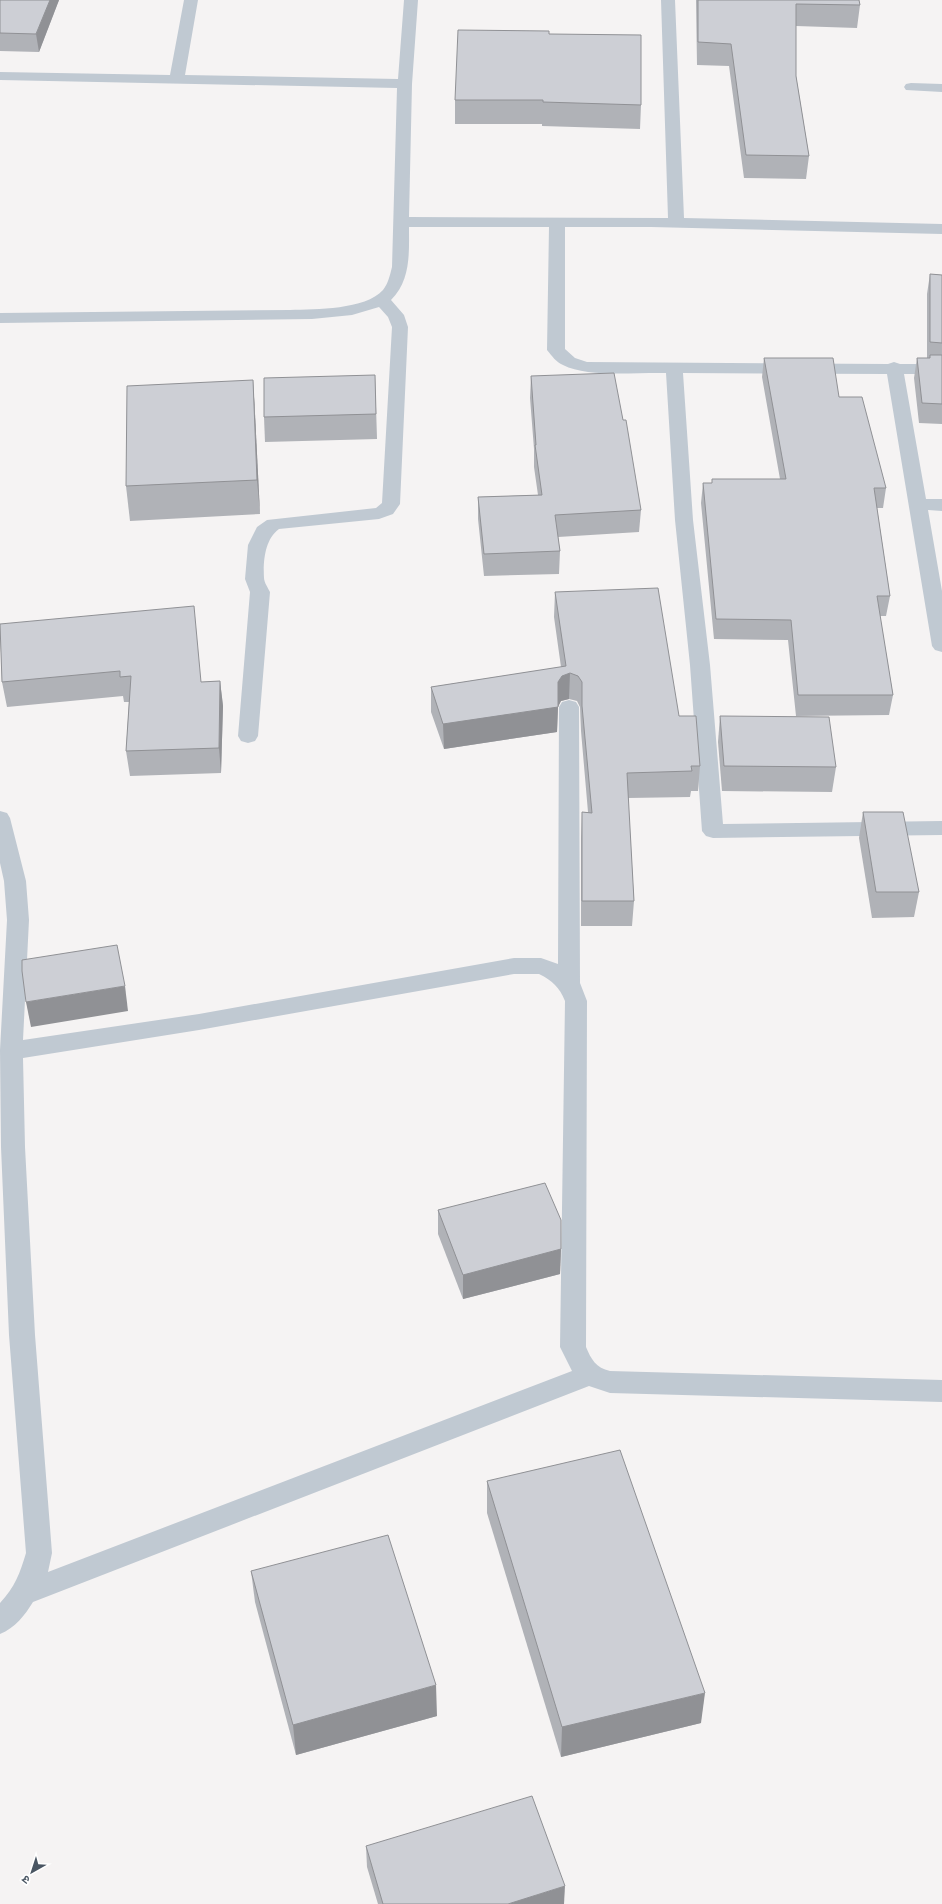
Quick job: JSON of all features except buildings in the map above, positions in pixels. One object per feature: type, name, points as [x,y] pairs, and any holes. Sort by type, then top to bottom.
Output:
[{"type":"street","points":[[177,80],[191,0]]},
{"type":"street","points":[[0,318],[311,313],[352,310],[381,300],[395,287],[400,267],[404,84],[411,0]]},
{"type":"street","points":[[668,0],[676,222]]},
{"type":"street","points":[[0,76],[404,84]]},
{"type":"street","points":[[911,87],[942,88]]},
{"type":"street","points":[[401,222],[676,222],[942,229]]},
{"type":"street","points":[[557,222],[556,350],[562,359],[575,365],[587,367],[942,368]]},
{"type":"street","points":[[248,736],[260,592],[254,579],[257,545],[264,531],[274,524],[379,513],[391,504],[400,327],[396,315],[381,300]]},
{"type":"street","points":[[674,367],[684,520],[700,665],[712,831],[942,828]]},
{"type":"street","points":[[894,367],[919,504],[942,646]]},
{"type":"street","points":[[919,504],[942,505]]},
{"type":"street","points":[[569,707],[568,983],[576,1001],[573,1347],[582,1368],[595,1379],[610,1382],[942,1391]]},
{"type":"street","points":[[0,818],[15,881],[18,920],[12,1051],[13,1147],[22,1327],[39,1553],[32,1580],[17,1604],[0,1622]]},
{"type":"street","points":[[12,1051],[199,1022],[514,966],[540,966],[550,970],[568,983]]},
{"type":"street","points":[[24,1593],[589,1375]]}]
